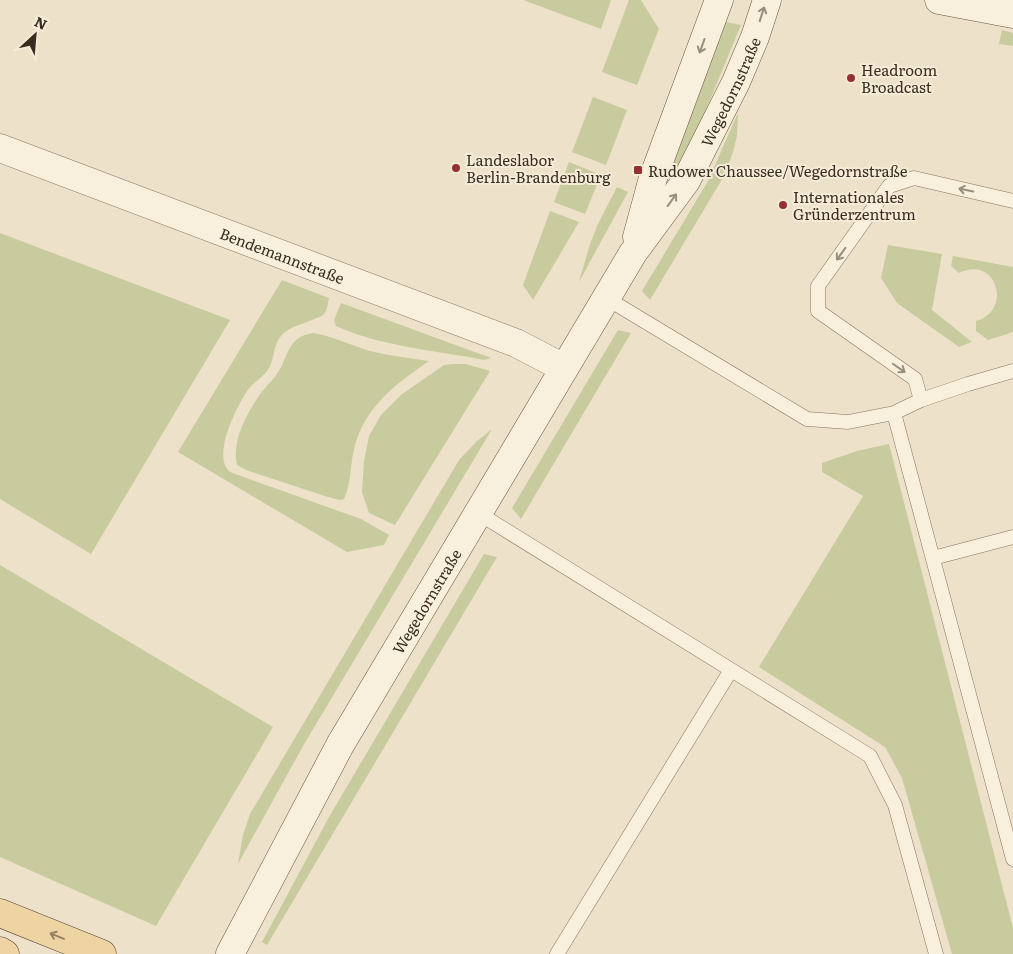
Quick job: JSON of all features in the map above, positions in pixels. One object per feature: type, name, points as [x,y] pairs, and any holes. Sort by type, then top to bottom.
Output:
[{"type":"main road","name":"Wegedornstraße","points":[[633,253],[653,178],[719,0]]},
{"type":"main road","name":"Wegedornstraße","points":[[230,954],[340,745],[633,253],[686,181],[736,82],[755,37],[767,0]]},
{"type":"main road","points":[[939,0],[1013,14]]},
{"type":"main road","name":"Bendemannstraße","points":[[0,148],[516,343],[564,368]]},
{"type":"main road","points":[[0,912],[102,954]]},
{"type":"main road","points":[[0,951],[5,954]]},
{"type":"lane","points":[[921,400],[915,379],[818,311],[818,286],[889,186],[914,178],[1013,201]]},
{"type":"lane","points":[[606,298],[807,419],[848,422],[894,412],[921,400],[1013,371]]},
{"type":"lane","points":[[894,412],[933,558],[1008,818],[1013,859]]},
{"type":"lane","points":[[478,513],[870,756],[896,806],[936,954]]},
{"type":"lane","points":[[933,558],[1013,537]]},
{"type":"lane","points":[[558,954],[732,670]]},
{"type":"green space","points":[[523,0],[611,0],[601,29]]},
{"type":"green space","points":[[629,0],[641,0],[659,29],[637,85],[602,72]]},
{"type":"green space","points":[[726,22],[741,25],[693,141],[675,177],[671,179],[668,177],[667,172],[679,148]]},
{"type":"green space","points":[[1002,30],[1013,33],[1013,46],[999,44]]},
{"type":"green space","points":[[593,97],[627,110],[606,165],[572,152]]},
{"type":"green space","points":[[738,113],[737,136],[724,176],[650,300],[642,291],[708,181]]},
{"type":"green space","points":[[569,162],[601,175],[585,214],[554,202]]},
{"type":"green space","points":[[617,187],[628,192],[579,282],[598,224]]},
{"type":"green space","points":[[550,211],[579,222],[533,300],[523,285]]},
{"type":"green space","points":[[0,233],[230,320],[91,554],[0,499]]},
{"type":"green space","points":[[888,245],[942,254],[932,310],[972,342],[959,347],[897,303],[881,278]]},
{"type":"green space","points":[[953,256],[1013,267],[1013,332],[988,340],[976,331],[976,321],[987,315],[994,307],[997,296],[996,286],[991,277],[983,271],[972,269],[959,273],[951,266]]},
{"type":"green space","points":[[282,280],[329,298],[326,310],[322,316],[291,328],[278,340],[269,368],[250,387],[229,427],[223,451],[227,469],[233,473],[361,519],[389,535],[384,545],[347,552],[178,452]]},
{"type":"green space","points":[[341,303],[491,358],[484,360],[409,347],[354,333],[336,326],[334,320]]},
{"type":"green space","points":[[618,330],[631,333],[521,519],[512,508]]},
{"type":"green space","points":[[313,333],[374,352],[429,361],[392,389],[363,424],[353,454],[348,488],[344,499],[340,500],[246,470],[237,465],[236,446],[251,408],[279,371],[294,342],[305,335]]},
{"type":"green space","points":[[466,364],[490,371],[395,525],[369,513],[362,492],[364,461],[369,436],[381,415],[401,395],[444,365]]},
{"type":"green space","points":[[492,429],[303,746],[238,864],[243,835],[250,814],[459,460],[477,441]]},
{"type":"green space","points":[[889,444],[1013,928],[1013,954],[952,954],[902,778],[885,747],[759,667],[863,496],[822,472],[822,463],[857,451]]},
{"type":"green space","points":[[484,554],[497,557],[267,945],[262,942],[329,817]]},
{"type":"green space","points":[[0,565],[273,727],[156,926],[0,857]]},
{"type":"place","name":"Headroom Broadcast","points":[[851,78]]},
{"type":"place","name":"Landeslabor Berlin-Brandenburg","points":[[456,168]]},
{"type":"place","name":"Rudower Chaussee/Wegedornstraße","points":[[638,170]]},
{"type":"place","name":"Internationales Gründerzentrum","points":[[783,205]]}]
